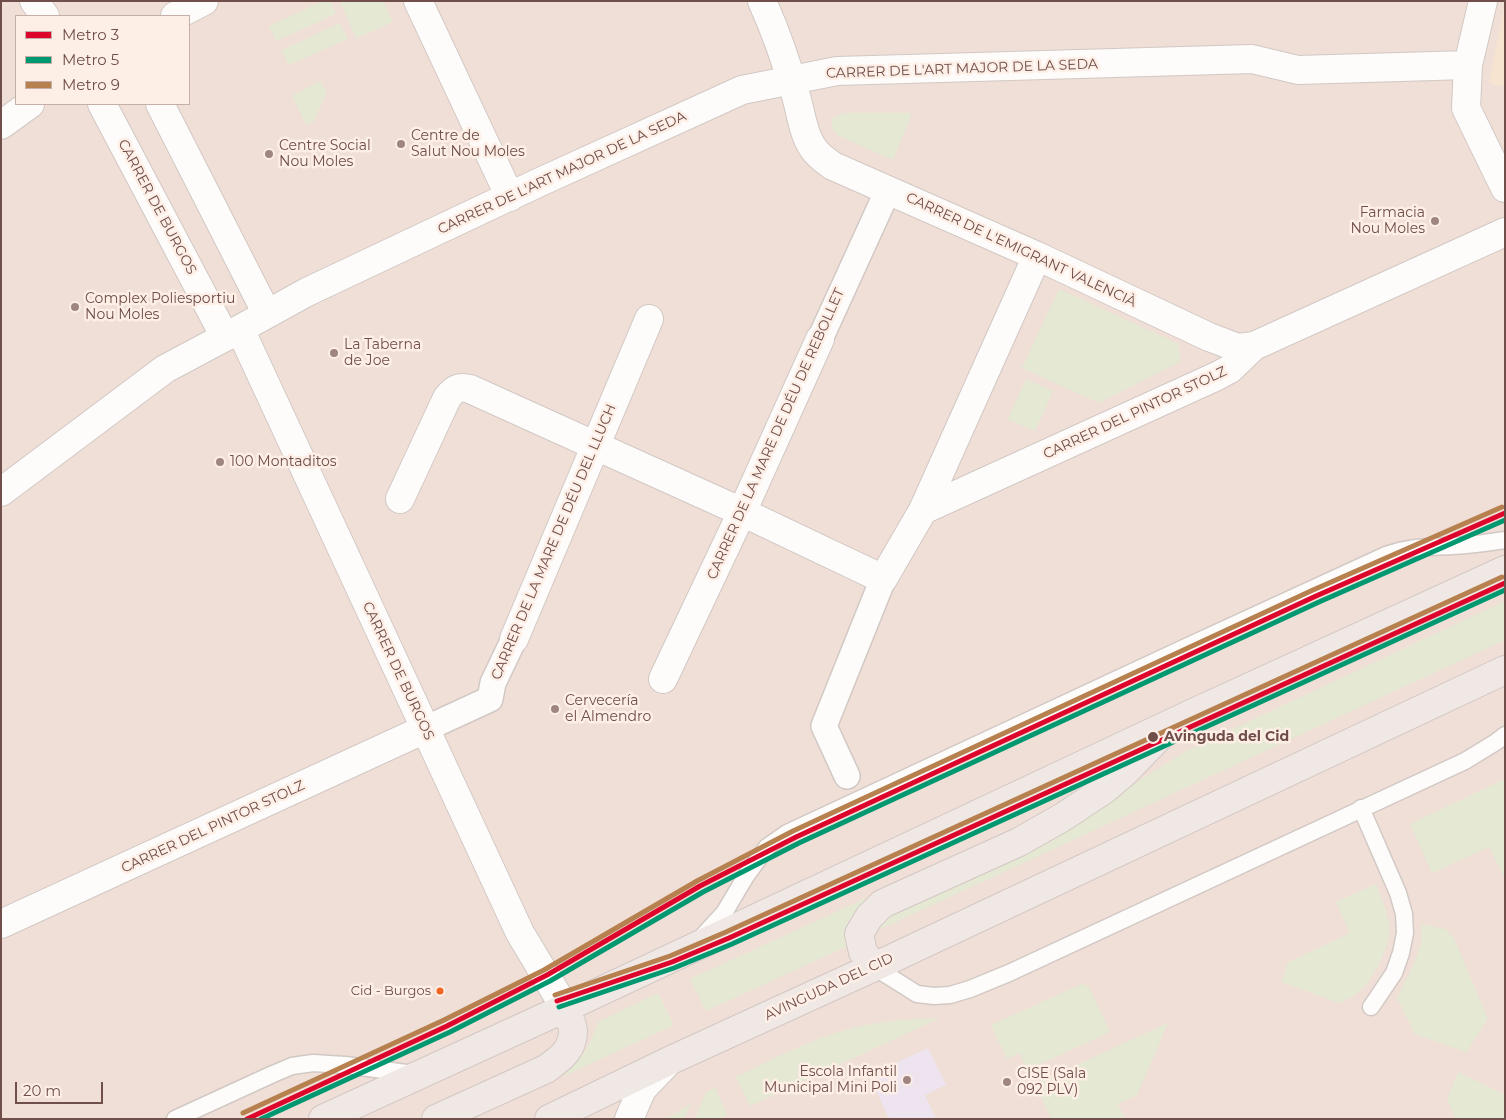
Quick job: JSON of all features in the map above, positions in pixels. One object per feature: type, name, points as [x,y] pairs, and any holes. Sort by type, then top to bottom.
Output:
[{"type":"main road","points":[[323,1119],[565,1008],[1191,714],[1505,570]]},
{"type":"main road","name":"AVINGUDA DEL CID","points":[[549,1119],[669,1060],[874,967],[1505,670]]},
{"type":"main road","points":[[874,967],[863,952],[859,934],[868,917],[882,904],[1019,842],[1063,817],[1105,789],[1126,771],[1162,734],[1191,714]]},
{"type":"main road","points":[[436,1119],[546,1069],[561,1059],[569,1049],[573,1030],[565,1008]]},
{"type":"street","points":[[177,15],[204,1]]},
{"type":"street","points":[[418,1],[510,197]]},
{"type":"street","name":"CARRER DE L'EMIGRANT VALENCIÀ","points":[[762,1],[772,23],[792,80],[804,129],[812,148],[833,166],[1037,256],[1209,337],[1238,348],[1254,346]]},
{"type":"street","points":[[1483,1],[1468,65],[1466,108],[1505,188]]},
{"type":"street","name":"CARRER DE L'ART MAJOR DE LA SEDA","points":[[1,492],[165,369],[307,292],[540,182],[742,90],[838,71],[1252,59],[1298,70],[1468,65]]},
{"type":"street","points":[[1,125],[29,105]]},
{"type":"street","name":"CARRER DE BURGOS","points":[[103,105],[233,333],[323,506],[520,933],[565,1008]]},
{"type":"street","points":[[161,105],[267,314]]},
{"type":"street","name":"CARRER DE LA MARE DE DÉU DE REBOLLET","points":[[663,679],[742,512],[888,190]]},
{"type":"street","name":"CARRER DEL PINTOR STOLZ","points":[[922,510],[1217,376],[1230,369],[1254,346],[1505,232]]},
{"type":"street","points":[[847,776],[824,726],[883,579],[922,510],[1037,256]]},
{"type":"street","name":"CARRER DE LA MARE DE DÉU DEL LLUCH","points":[[425,729],[490,700],[493,683],[514,639],[649,319]]},
{"type":"street","points":[[400,499],[447,398],[456,388],[463,387],[742,512],[883,579]]},
{"type":"street","name":"CARRER DEL PINTOR STOLZ","points":[[1,924],[425,729]]},
{"type":"street","name":"AVINGUDA DEL CID","points":[[630,1119],[642,1089],[669,1060]]},
{"type":"lane","points":[[693,947],[724,913],[746,876],[767,847],[787,833],[1386,555],[1418,546],[1465,545],[1505,540]]},
{"type":"lane","points":[[874,967],[917,994],[950,995],[970,989],[1009,973],[1465,761],[1505,735]]},
{"type":"lane","points":[[1361,808],[1398,893],[1404,914],[1405,933],[1394,973],[1371,1008]]},
{"type":"lane","points":[[175,1119],[292,1066],[321,1063],[419,1075]]},
{"type":"shaded area","points":[[1,1],[1505,1],[1505,1119],[1,1119]]},
{"type":"shaded area","name":"Escola Infantil Municipal Mini Poli","points":[[928,1048],[946,1085],[925,1095],[936,1119],[889,1119],[869,1075]]},
{"type":"green space","points":[[323,1],[330,1],[336,14],[276,41],[269,26]]},
{"type":"green space","points":[[340,1],[383,1],[393,22],[356,38]]},
{"type":"green space","points":[[340,23],[348,39],[288,65],[282,50]]},
{"type":"green space","points":[[320,81],[327,92],[314,121],[306,125],[292,96]]},
{"type":"green space","points":[[843,113],[912,113],[893,160],[837,135],[832,128],[832,119]]},
{"type":"green space","points":[[1059,289],[1179,344],[1180,362],[1099,403],[1022,368]]},
{"type":"green space","points":[[1026,379],[1053,391],[1035,431],[1008,419]]},
{"type":"green space","points":[[1505,601],[1505,640],[870,934],[874,922],[1123,791],[1186,751]]},
{"type":"green space","points":[[1505,779],[1505,879],[1489,847],[1432,873],[1410,824]]},
{"type":"green space","points":[[1376,884],[1387,914],[1389,927],[1388,941],[1372,977],[1360,991],[1339,1003],[1282,982],[1287,963],[1350,933],[1336,902]]},
{"type":"green space","points":[[877,893],[852,944],[706,1011],[690,979]]},
{"type":"green space","points":[[1421,924],[1445,929],[1454,938],[1488,1019],[1466,1052],[1415,1034],[1397,998],[1416,959],[1421,943]]},
{"type":"green space","points":[[1082,984],[1089,987],[1110,1032],[1027,1070],[1020,1053],[1007,1059],[991,1025]]},
{"type":"green space","points":[[658,993],[674,1025],[564,1076],[564,1071],[577,1061],[586,1050],[598,1022]]},
{"type":"green space","points":[[940,1018],[750,1106],[736,1077],[805,1044],[834,1033],[871,1024]]},
{"type":"green space","points":[[1168,1023],[1137,1095],[1118,1104],[1125,1119],[1051,1119],[1035,1084]]},
{"type":"green space","points":[[1458,1072],[1505,1095],[1505,1119],[1456,1119],[1447,1099]]},
{"type":"green space","points":[[715,1088],[727,1115],[720,1119],[695,1119],[706,1092]]},
{"type":"green space","points":[[691,1103],[684,1119],[667,1119]]},
{"type":"sand","points":[[1505,3],[1505,85],[1496,86],[1489,82]]},
{"type":"metro line","name":"9","points":[[243,1113],[444,1020],[544,970],[697,881],[793,831],[1313,590],[1502,507]]},
{"type":"metro line","name":"3","points":[[247,1119],[447,1026],[547,975],[700,886],[796,837],[1316,596],[1505,513]]},
{"type":"metro line","name":"5","points":[[261,1119],[450,1032],[550,981],[703,892],[799,843],[1319,602],[1505,520]]},
{"type":"metro line","name":"9","points":[[555,995],[670,956],[726,932],[1502,577]]},
{"type":"metro line","name":"3","points":[[557,1001],[672,962],[729,938],[1505,583]]},
{"type":"metro line","name":"5","points":[[559,1007],[674,968],[732,944],[1505,590]]},
{"type":"place","name":"Centre de Salut Nou Moles","points":[[401,144]]},
{"type":"place","name":"Centre Social Nou Moles","points":[[269,154]]},
{"type":"place","name":"Farmacia Nou Moles","points":[[1435,221]]},
{"type":"place","name":"Complex Poliesportiu Nou Moles","points":[[75,307]]},
{"type":"place","name":"La Taberna de Joe","points":[[334,353]]},
{"type":"place","name":"100 Montaditos","points":[[220,462]]},
{"type":"place","name":"Cervecería el Almendro","points":[[555,709]]},
{"type":"place","name":"Avinguda del Cid","points":[[1153,737]]},
{"type":"place","name":"Cid - Burgos","points":[[440,991]]},
{"type":"place","name":"Escola Infantil Municipal Mini Poli","points":[[907,1080]]},
{"type":"place","name":"CISE (Sala 092 PLV)","points":[[1007,1082]]}]
